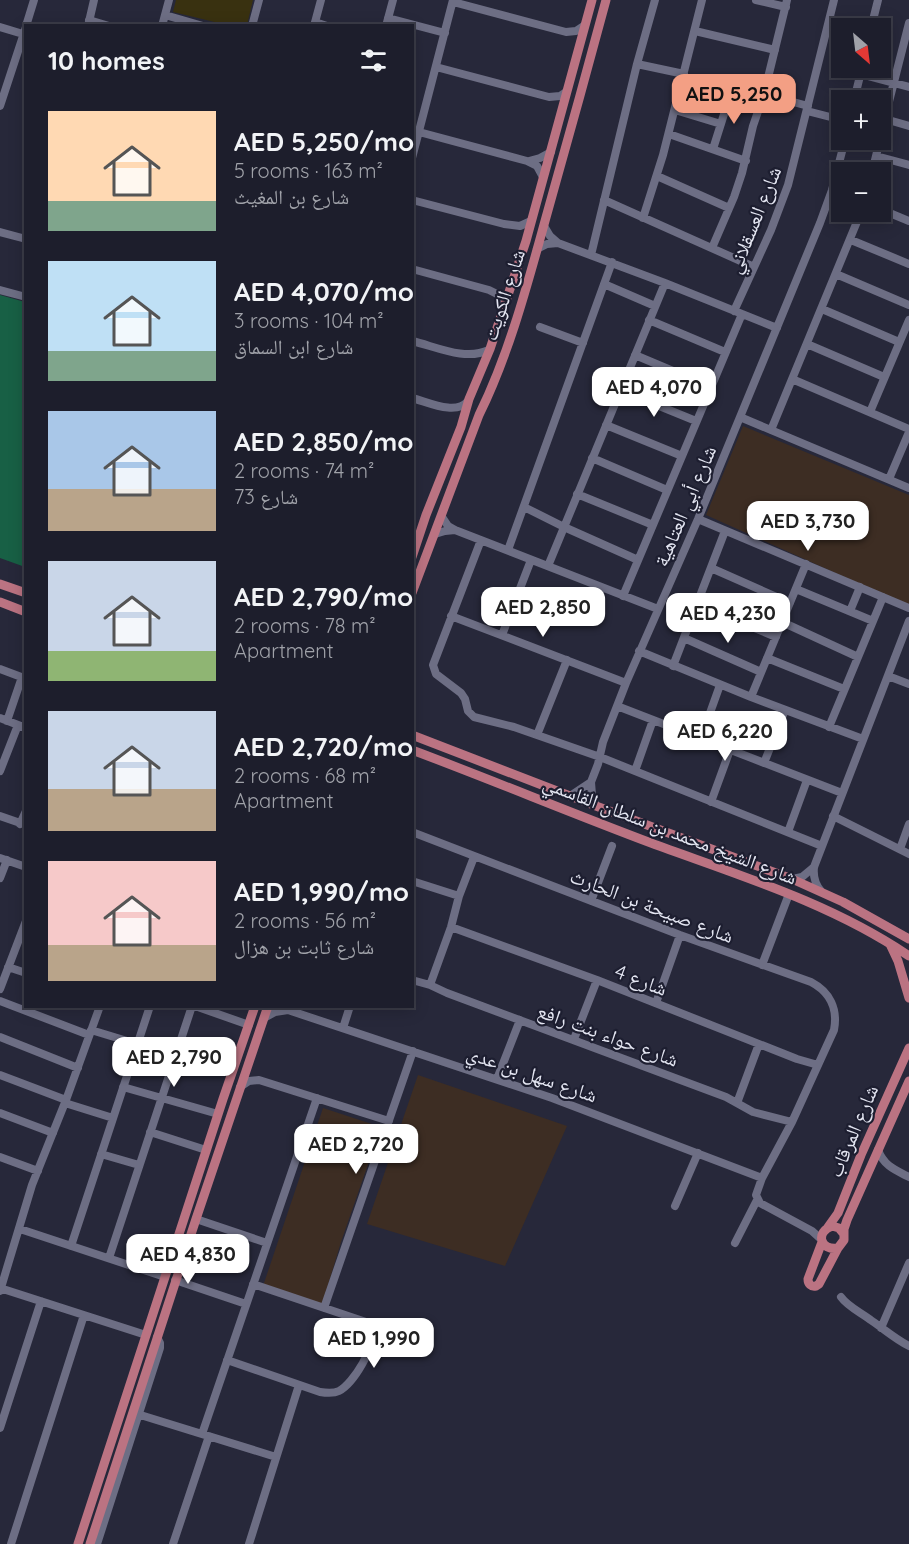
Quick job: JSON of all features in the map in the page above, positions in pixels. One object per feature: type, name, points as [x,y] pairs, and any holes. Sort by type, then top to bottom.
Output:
[{"type":"main road","name":"شارع الكويت","points":[[414,550],[461,427],[469,399],[482,372],[526,241],[592,0]]},
{"type":"main road","name":"شارع الكويت","points":[[414,588],[479,415],[502,361],[532,269],[606,0]]},
{"type":"main road","points":[[572,128],[573,99],[580,70],[579,66],[573,65]]},
{"type":"main road","points":[[526,241],[527,252],[524,268],[532,269]]},
{"type":"main road","points":[[0,584],[24,592]]},
{"type":"main road","points":[[0,603],[24,611]]},
{"type":"main road","name":"شارع الشيخ محمد بن سلطان القاسمي","points":[[414,734],[821,891],[909,939]]},
{"type":"main road","name":"شارع الشيخ محمد بن سلطان القاسمي","points":[[414,752],[789,894],[840,916],[889,942],[909,956]]},
{"type":"main road","points":[[898,933],[909,934]]},
{"type":"main road","points":[[889,942],[898,961],[909,998]]},
{"type":"main road","points":[[78,1544],[254,1008]]},
{"type":"main road","points":[[90,1544],[136,1413],[157,1337],[267,1008]]},
{"type":"main road","name":"شارع المرقاب","points":[[827,1228],[838,1213],[909,1048]]},
{"type":"main road","name":"شارع المرقاب","points":[[844,1234],[847,1220],[868,1170],[909,1081]]},
{"type":"main road","points":[[223,1099],[228,1096],[231,1100],[229,1120]]},
{"type":"main road","points":[[836,1227],[844,1234],[844,1240],[819,1284],[811,1286],[808,1279],[823,1232],[827,1228],[836,1227]]},
{"type":"main road","points":[[822,1241],[829,1248],[838,1248]]},
{"type":"street","points":[[27,24],[34,0]]},
{"type":"street","points":[[88,23],[94,0]]},
{"type":"street","points":[[163,24],[169,0]]},
{"type":"street","points":[[253,24],[259,0]]},
{"type":"street","points":[[315,24],[321,0]]},
{"type":"street","points":[[387,22],[393,0]]},
{"type":"street","points":[[591,255],[637,64],[655,0]]},
{"type":"street","points":[[643,218],[669,134],[702,0]]},
{"type":"street","points":[[712,248],[746,161],[753,126],[763,98],[786,3],[756,0]]},
{"type":"street","name":"شارع العسقلاني","points":[[623,596],[726,352],[754,267],[786,193],[834,0]]},
{"type":"street","points":[[874,18],[878,0]]},
{"type":"street","points":[[414,151],[453,1],[566,32],[576,31],[585,25]]},
{"type":"street","points":[[165,15],[196,24]]},
{"type":"street","points":[[891,95],[906,48],[909,23]]},
{"type":"street","points":[[0,27],[24,29]]},
{"type":"street","points":[[414,27],[445,33]]},
{"type":"street","points":[[694,31],[775,50]]},
{"type":"street","points":[[0,106],[24,32]]},
{"type":"street","points":[[566,32],[579,46]]},
{"type":"street","points":[[15,59],[24,61]]},
{"type":"street","points":[[637,64],[731,92],[807,108],[831,116]]},
{"type":"street","points":[[436,67],[549,97],[557,103],[561,112]]},
{"type":"street","points":[[880,78],[909,87]]},
{"type":"street","points":[[549,97],[566,92]]},
{"type":"street","points":[[713,149],[731,92]]},
{"type":"street","points":[[675,110],[721,124]]},
{"type":"street","points":[[891,121],[909,126]]},
{"type":"street","points":[[419,132],[527,161],[538,168],[543,177]]},
{"type":"street","points":[[669,134],[746,161]]},
{"type":"street","points":[[874,162],[877,150]]},
{"type":"street","points":[[527,161],[540,159],[550,152]]},
{"type":"street","points":[[876,156],[909,165]]},
{"type":"street","points":[[657,176],[729,208]]},
{"type":"street","name":"شارع أبي العتاهية","points":[[591,782],[603,742],[639,651],[698,519],[831,193]]},
{"type":"street","points":[[604,200],[754,267]]},
{"type":"street","points":[[414,201],[504,224],[520,226],[531,221]]},
{"type":"street","points":[[891,213],[909,220]]},
{"type":"street","points":[[771,430],[857,222]]},
{"type":"street","points":[[504,224],[519,231],[526,241]]},
{"type":"street","points":[[544,226],[558,243],[612,262],[777,328]]},
{"type":"street","points":[[0,232],[24,238]]},
{"type":"street","points":[[850,240],[909,264]]},
{"type":"street","points":[[537,249],[547,244],[558,243]]},
{"type":"street","points":[[508,550],[612,262]]},
{"type":"street","points":[[414,270],[489,290],[497,294],[505,303]]},
{"type":"street","points":[[836,274],[909,305]]},
{"type":"street","points":[[548,566],[665,283]]},
{"type":"street","points":[[489,290],[502,289],[511,284]]},
{"type":"street","points":[[604,284],[655,306]]},
{"type":"street","points":[[0,290],[24,296]]},
{"type":"street","points":[[822,309],[899,342]]},
{"type":"street","points":[[649,320],[726,352]]},
{"type":"street","points":[[870,412],[909,320]]},
{"type":"street","points":[[540,327],[583,343]]},
{"type":"street","points":[[414,342],[466,355],[489,350]]},
{"type":"street","points":[[807,344],[885,377]]},
{"type":"street","points":[[466,355],[482,372]]},
{"type":"street","points":[[635,355],[711,387]]},
{"type":"street","points":[[792,379],[909,430],[889,479]]},
{"type":"street","points":[[620,390],[696,421]]},
{"type":"street","points":[[414,399],[449,408],[466,404],[469,399]]},
{"type":"street","points":[[449,408],[459,418],[461,427]]},
{"type":"street","points":[[740,417],[909,488]]},
{"type":"street","points":[[606,425],[682,456]]},
{"type":"street","points":[[592,459],[668,490]]},
{"type":"street","points":[[578,494],[653,525]]},
{"type":"street","points":[[524,507],[638,560]]},
{"type":"street","points":[[442,517],[448,526],[455,530],[658,609]]},
{"type":"street","points":[[698,519],[909,608]]},
{"type":"street","points":[[435,534],[455,530]]},
{"type":"street","points":[[673,666],[725,531]]},
{"type":"street","points":[[481,540],[433,662],[434,671],[461,693],[468,711],[474,717],[537,735],[600,757],[822,846]]},
{"type":"street","points":[[502,635],[531,560]]},
{"type":"street","points":[[751,697],[806,564]]},
{"type":"street","points":[[711,568],[790,603]]},
{"type":"street","points":[[850,611],[860,587]]},
{"type":"street","points":[[796,589],[873,621]]},
{"type":"street","points":[[829,726],[883,597]]},
{"type":"street","points":[[697,604],[776,638]]},
{"type":"street","points":[[451,616],[626,683]]},
{"type":"street","points":[[821,891],[815,882],[814,867],[909,621]]},
{"type":"street","points":[[782,622],[858,657]]},
{"type":"street","points":[[684,638],[761,672]]},
{"type":"street","points":[[639,651],[720,685],[863,739]]},
{"type":"street","points":[[767,658],[844,689]]},
{"type":"street","points":[[537,735],[567,660]]},
{"type":"street","points":[[0,669],[24,678],[4,719],[22,726],[0,771]]},
{"type":"street","points":[[888,676],[909,684]]},
{"type":"street","points":[[701,738],[720,685]]},
{"type":"street","points":[[617,706],[842,794]]},
{"type":"street","points":[[764,763],[785,710]]},
{"type":"street","points":[[635,771],[653,720]]},
{"type":"street","points":[[711,801],[730,750]]},
{"type":"street","points":[[788,832],[807,780]]},
{"type":"street","points":[[570,796],[591,782],[596,806]]},
{"type":"street","points":[[0,816],[23,825]]},
{"type":"street","points":[[833,816],[909,854]]},
{"type":"street","points":[[900,849],[909,825]]},
{"type":"street","name":"شارع صبيحة بن الحارث","points":[[414,833],[819,986],[831,999],[836,1016],[834,1030],[818,1065]]},
{"type":"street","points":[[591,901],[612,846]]},
{"type":"street","points":[[430,985],[452,927],[459,896],[474,857]]},
{"type":"street","points":[[0,878],[3,859],[24,866]]},
{"type":"street","points":[[792,879],[802,877],[814,867]]},
{"type":"street","points":[[414,882],[459,896]]},
{"type":"street","points":[[762,965],[789,894]]},
{"type":"street","name":"شارع 4","points":[[452,927],[818,1065]]},
{"type":"street","points":[[0,989],[2,978],[23,935]]},
{"type":"street","points":[[656,1004],[680,935]]},
{"type":"street","points":[[8,967],[24,972]]},
{"type":"street","points":[[574,1039],[597,980]]},
{"type":"street","name":"شارع حواء بنت رافع","points":[[414,981],[726,1097],[753,1112],[792,1122]]},
{"type":"street","points":[[0,1001],[90,1032],[137,1044]]},
{"type":"street","points":[[99,1008],[27,1199],[20,1229],[0,1289],[146,1335]]},
{"type":"street","points":[[71,1246],[149,1008]]},
{"type":"street","points":[[109,1258],[192,1008]]},
{"type":"street","points":[[199,1008],[249,1025]]},
{"type":"street","name":"شارع سهل بن عدي","points":[[264,1018],[286,1008],[552,1098],[762,1178]]},
{"type":"street","points":[[343,1028],[349,1008]]},
{"type":"street","points":[[496,1080],[520,1020]]},
{"type":"street","points":[[0,1037],[78,1068]]},
{"type":"street","points":[[737,1103],[759,1044]]},
{"type":"street","points":[[324,1308],[413,1051]]},
{"type":"street","points":[[247,1064],[259,1080]]},
{"type":"street","points":[[735,1243],[758,1200],[757,1191],[762,1178],[792,1122],[818,1065]]},
{"type":"street","points":[[0,1075],[65,1102],[113,1118]]},
{"type":"street","points":[[240,1087],[249,1081],[259,1080],[389,1121]]},
{"type":"street","points":[[123,1087],[218,1114]]},
{"type":"street","points":[[173,1544],[227,1360],[317,1098]]},
{"type":"street","points":[[0,1113],[53,1133]]},
{"type":"street","points":[[150,1132],[206,1150]]},
{"type":"street","points":[[878,1150],[888,1167]]},
{"type":"street","points":[[675,1206],[698,1153]]},
{"type":"street","points":[[101,1154],[139,1165]]},
{"type":"street","points":[[0,1157],[38,1171]]},
{"type":"street","points":[[868,1170],[888,1167],[909,1177]]},
{"type":"street","points":[[758,1200],[812,1231],[822,1241]]},
{"type":"street","points":[[196,1219],[267,1243]]},
{"type":"street","points":[[793,1220],[817,1228],[827,1228]]},
{"type":"street","points":[[20,1229],[165,1277]]},
{"type":"street","points":[[881,1328],[909,1263]]},
{"type":"street","points":[[176,1280],[246,1304]]},
{"type":"street","points":[[227,1360],[327,1393],[340,1390],[345,1386],[358,1371],[367,1354],[372,1327],[366,1322],[253,1284]]},
{"type":"street","points":[[841,1297],[847,1304],[909,1346]]},
{"type":"street","points":[[0,1428],[2,1412],[41,1301]]},
{"type":"street","points":[[11,1544],[84,1315]]},
{"type":"street","points":[[249,1544],[299,1384]]},
{"type":"street","points":[[98,1544],[136,1413],[276,1457]]},
{"type":"shaded area","points":[[743,426],[909,495],[909,606],[706,515]]},
{"type":"shaded area","points":[[418,1075],[567,1126],[505,1266],[367,1224]]},
{"type":"shaded area","points":[[323,1108],[381,1127],[322,1305],[263,1286]]},
{"type":"green space","points":[[0,295],[24,302],[24,567],[0,558]]},
{"type":"sand","points":[[176,0],[253,0],[247,24],[223,24],[173,12]]}]
